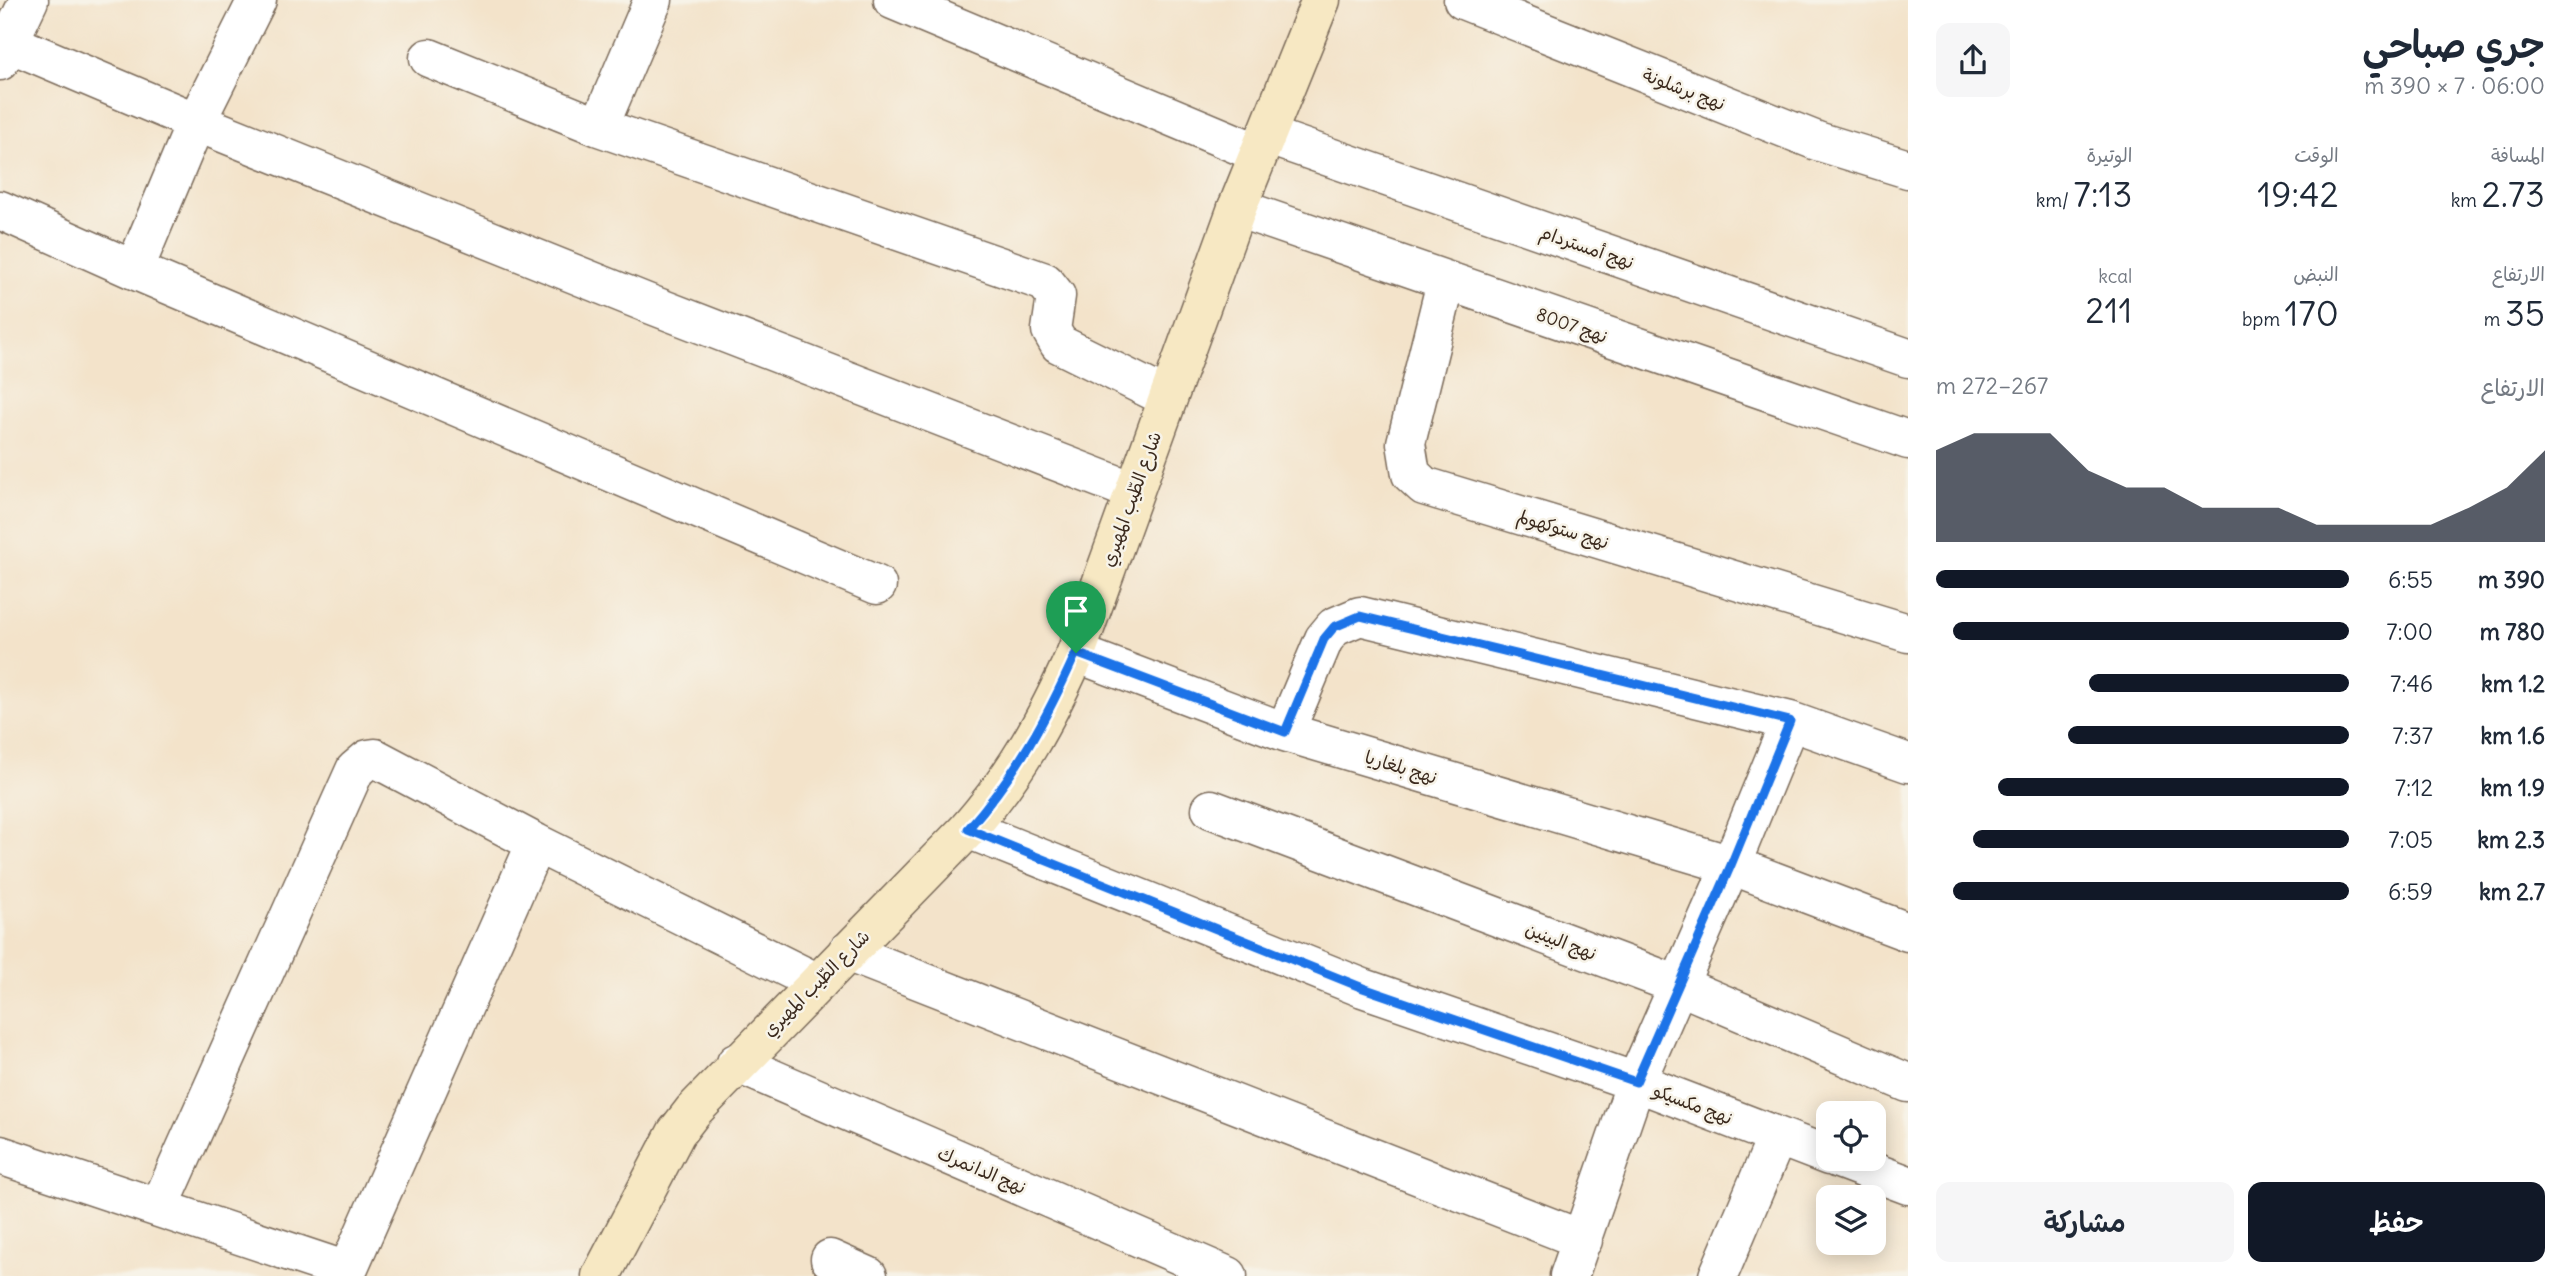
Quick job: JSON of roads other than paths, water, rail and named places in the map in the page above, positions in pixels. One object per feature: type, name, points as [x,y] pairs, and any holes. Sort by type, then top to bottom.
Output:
[{"type":"street","points":[[29,0],[3,47],[646,303],[1133,491]]},
{"type":"street","points":[[134,271],[197,122],[257,0]]},
{"type":"street","points":[[599,127],[653,0]]},
{"type":"street","name":"نهج أمستردام","points":[[892,0],[1262,144],[1908,358]]},
{"type":"street","name":"شارع الطّيب المهيري","points":[[601,1276],[676,1133],[736,1063],[968,829],[1003,790],[1026,755],[1050,712],[1076,653],[1237,208],[1321,0]]},
{"type":"street","name":"نهج برشلونة","points":[[1463,0],[1816,141],[1908,169]]},
{"type":"street","points":[[429,58],[599,127],[1045,282],[1056,296],[1051,330],[1059,344],[1168,398]]},
{"type":"street","name":"نهج 8007","points":[[1237,208],[1908,440]]},
{"type":"street","points":[[0,210],[134,271],[877,585]]},
{"type":"street","name":"نهج ستوكهولم","points":[[1446,282],[1406,443],[1411,474],[1424,486],[1908,633]]},
{"type":"street","points":[[1285,732],[1324,639],[1334,627],[1360,616],[1790,721],[1908,763]]},
{"type":"street","name":"نهج بلغاريا","points":[[1076,653],[1285,732],[1731,865],[1908,932]]},
{"type":"street","points":[[1569,1276],[1636,1082],[1731,865],[1790,721]]},
{"type":"street","points":[[159,1208],[355,770],[361,763],[375,758],[536,843],[818,983]]},
{"type":"street","name":"نهج البينين","points":[[1211,809],[1678,985],[1908,1083]]},
{"type":"street","name":"نهج مكسيكو","points":[[968,829],[1363,988],[1636,1082],[1816,1151]]},
{"type":"street","points":[[0,1155],[346,1273],[536,843]]},
{"type":"street","points":[[847,952],[1583,1240]]},
{"type":"street","name":"نهج الدانمرك","points":[[736,1063],[1228,1276]]},
{"type":"street","points":[[1718,1276],[1777,1137]]},
{"type":"street","points":[[1871,1171],[1908,1185]]},
{"type":"street","points":[[830,1259],[868,1276]]}]
